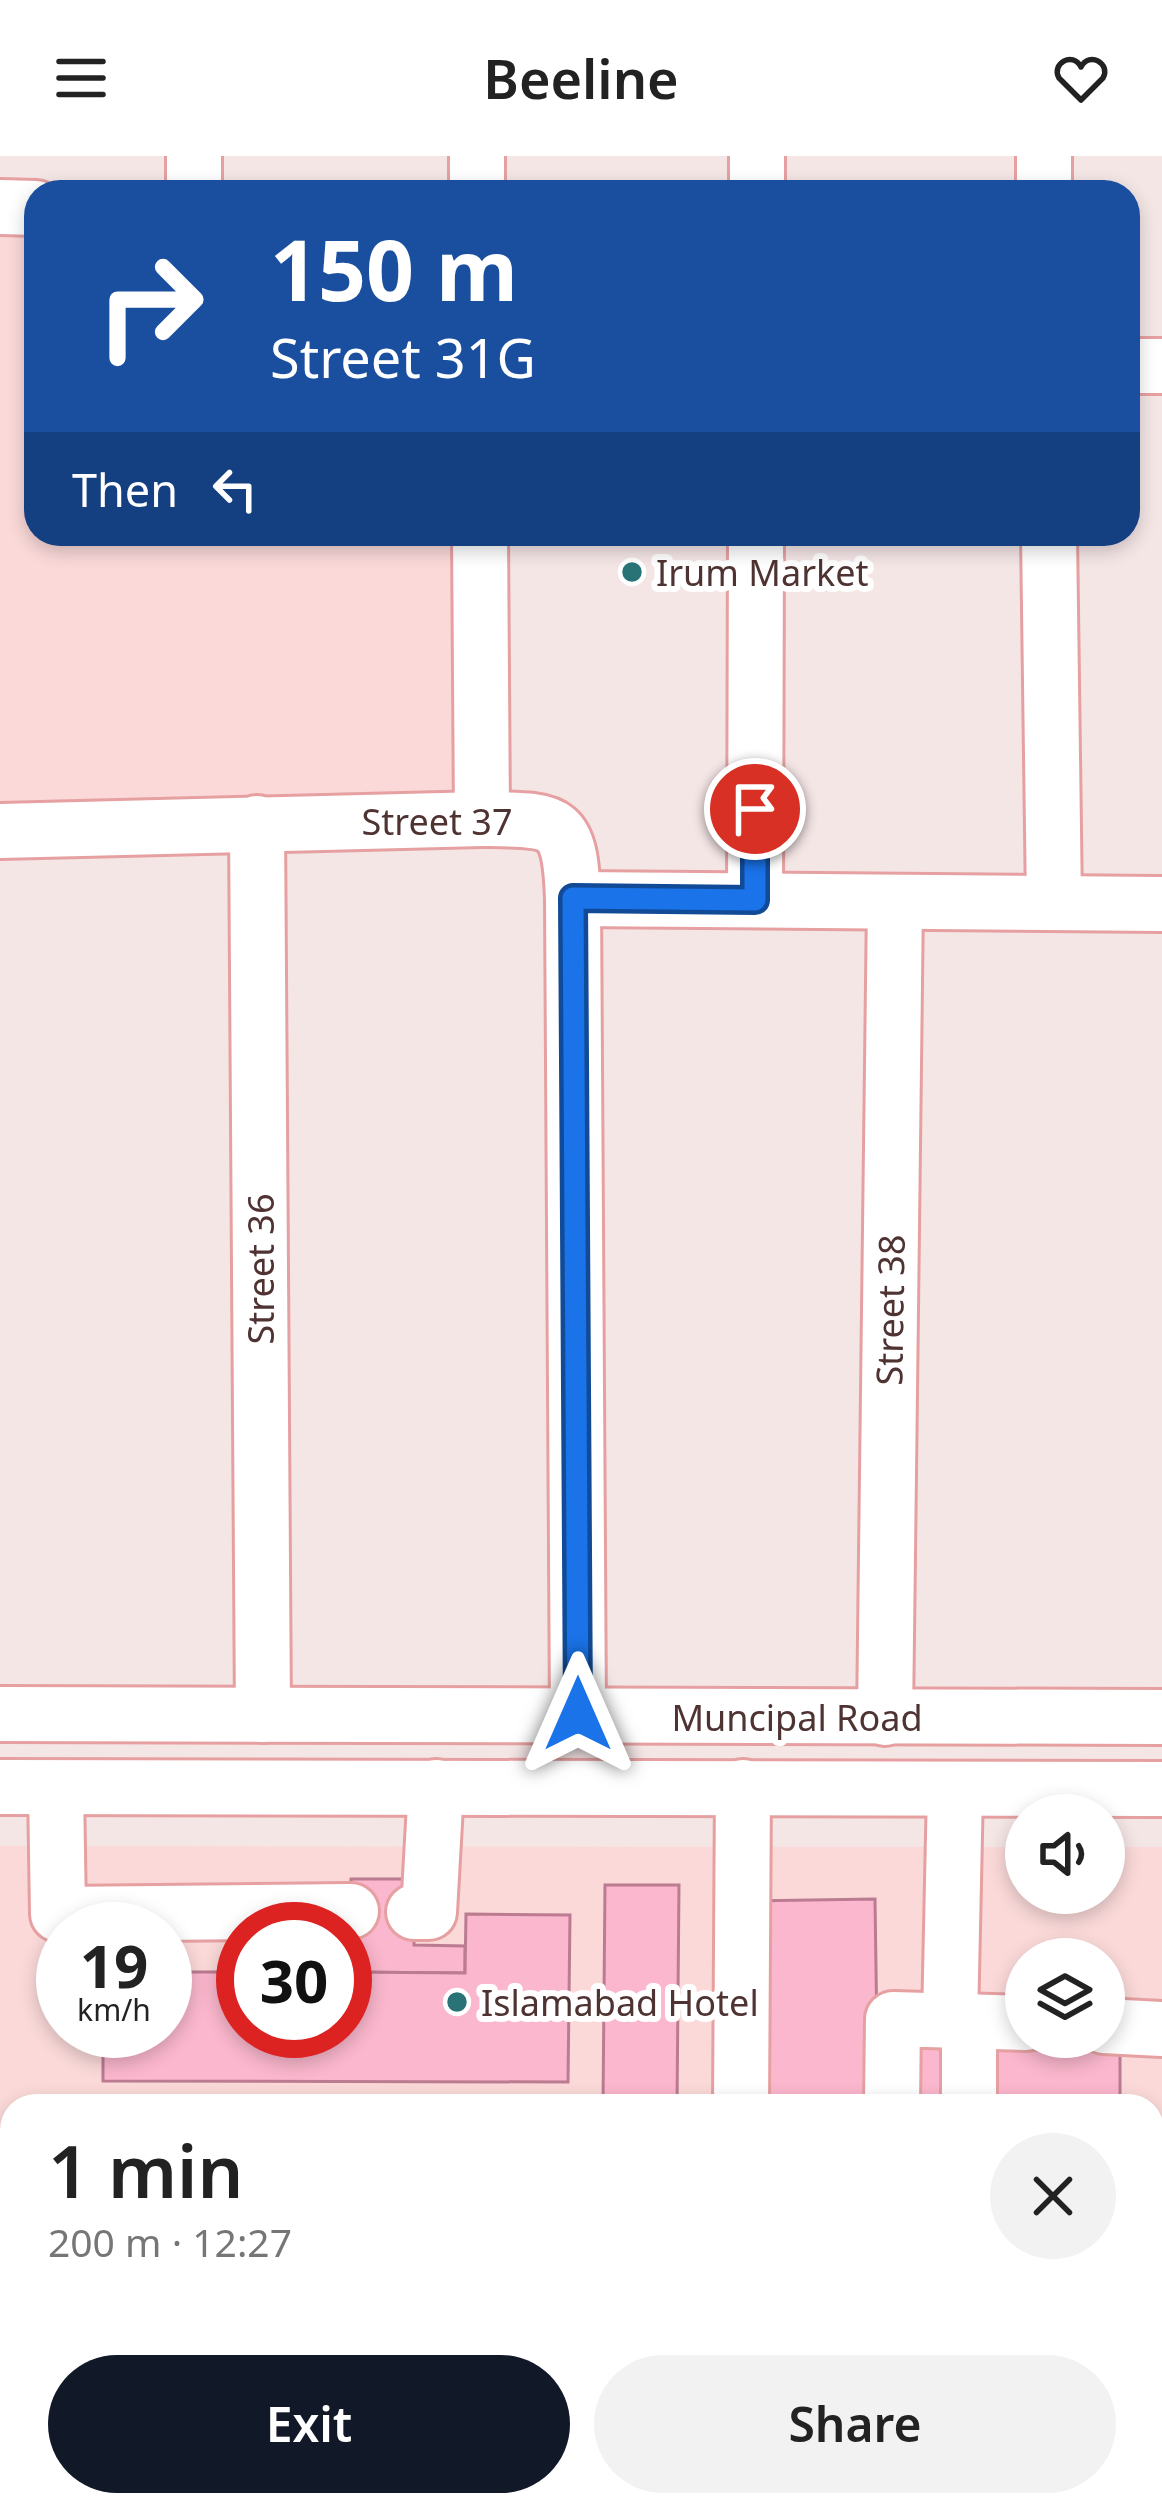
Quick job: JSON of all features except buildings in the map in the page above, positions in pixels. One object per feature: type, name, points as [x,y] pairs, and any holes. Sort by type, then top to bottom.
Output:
[{"type":"street","points":[[480,546],[482,819]]},
{"type":"street","points":[[755,900],[756,546]]},
{"type":"street","points":[[1049,546],[1054,903]]},
{"type":"street","name":"Street 37","points":[[0,831],[482,819],[540,820],[561,831],[571,853],[573,898],[578,1714]]},
{"type":"street","name":"Street 36","points":[[257,823],[263,1715]]},
{"type":"street","points":[[573,898],[1162,904]]},
{"type":"street","name":"Street 38","points":[[886,1718],[895,902]]},
{"type":"street","name":"Muncipal Road","points":[[0,1714],[1162,1717]]},
{"type":"street","points":[[0,1787],[1162,1789]]},
{"type":"street","points":[[414,1912],[429,1912],[436,1787]]},
{"type":"street","points":[[741,2094],[743,1787]]},
{"type":"street","points":[[56,1788],[58,1914],[216,1912]]},
{"type":"street","points":[[955,1789],[959,2021],[968,2094]]},
{"type":"street","points":[[892,2094],[893,2019],[1005,2022]]},
{"type":"street","points":[[1125,2027],[1162,2029]]},
{"type":"shaded area","points":[[0,230],[24,231],[24,546],[455,546],[454,802],[0,817]]},
{"type":"shaded area","points":[[0,1846],[1005,1847],[1005,1914],[1125,1914],[1125,1847],[1162,1847],[1162,2094],[0,2094]]},
{"type":"place","name":"Irum Market","points":[[632,572]]},
{"type":"place","name":"Islamabad Hotel","points":[[457,2002]]},
{"type":"route","points":[[578,1714],[573,898],[755,900],[755,809]]}]
